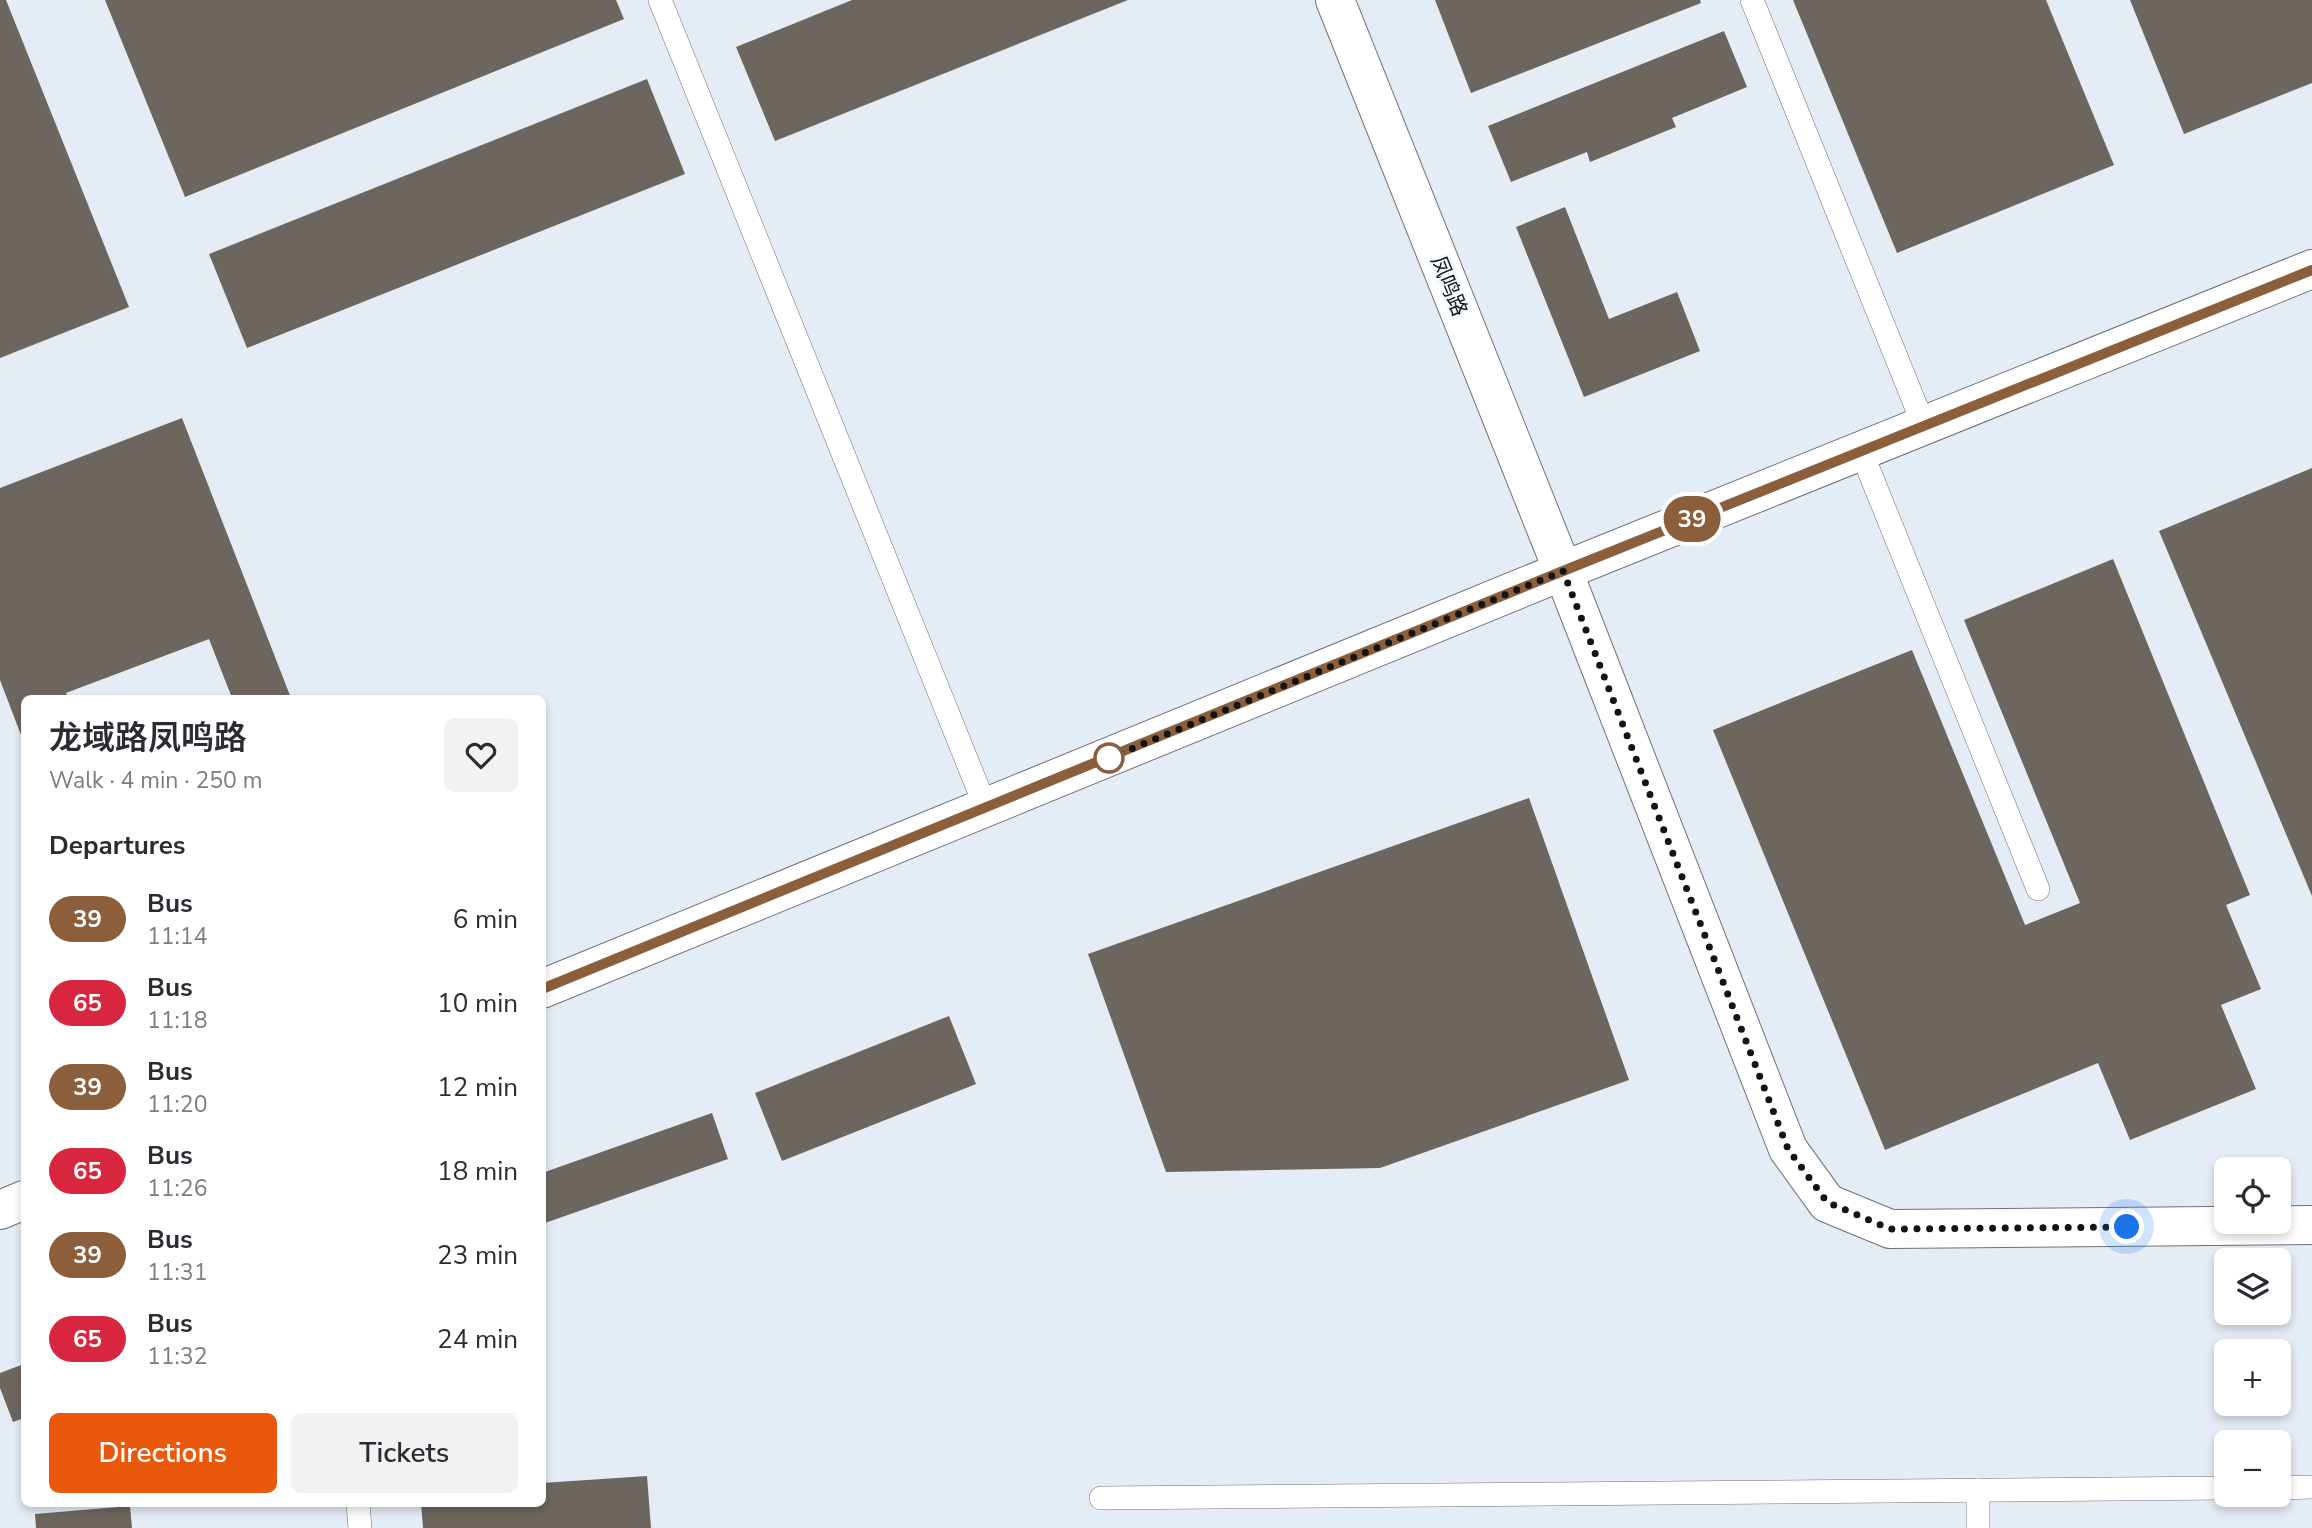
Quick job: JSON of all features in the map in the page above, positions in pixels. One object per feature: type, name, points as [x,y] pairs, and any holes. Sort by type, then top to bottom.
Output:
[{"type":"street","name":"凤鸣路","points":[[1335,0],[1563,571],[1788,1149],[1827,1202],[1890,1229],[2312,1225]]},
{"type":"street","points":[[546,987],[1563,571],[1924,426],[2310,276]]},
{"type":"street","points":[[0,1210],[21,1201]]},
{"type":"lane","points":[[660,0],[986,808]]},
{"type":"lane","points":[[1752,0],[1924,426]]},
{"type":"lane","points":[[1861,451],[2038,890]]},
{"type":"lane","points":[[2291,1488],[2312,1487]]},
{"type":"lane","points":[[1101,1498],[2214,1488]]},
{"type":"lane","points":[[1978,1490],[1978,1528]]},
{"type":"lane","points":[[358,1507],[360,1528]]},
{"type":"building","points":[[0,0],[6,0],[129,307],[0,358]]},
{"type":"building","points":[[105,0],[616,0],[624,19],[185,197]]},
{"type":"building","points":[[852,0],[1128,0],[775,141],[736,47]]},
{"type":"building","points":[[1435,0],[1700,0],[1701,3],[1471,93]]},
{"type":"building","points":[[1793,0],[2046,0],[2114,165],[1897,253]]},
{"type":"building","points":[[2130,0],[2312,0],[2312,83],[2184,134]]},
{"type":"building","points":[[1724,31],[1747,87],[1672,118],[1676,127],[1590,162],[1587,152],[1511,182],[1488,126]]},
{"type":"building","points":[[647,79],[685,174],[247,348],[209,254]]},
{"type":"building","points":[[1565,207],[1609,319],[1677,292],[1700,351],[1584,397],[1516,227]]},
{"type":"building","points":[[182,418],[290,695],[231,695],[209,639],[66,693],[67,695],[21,695],[21,735],[0,680],[0,488]]},
{"type":"building","points":[[2312,468],[2312,896],[2159,531]]},
{"type":"building","points":[[2113,559],[2250,895],[2226,905],[2261,989],[2221,1005],[2256,1089],[2130,1140],[2098,1063],[1885,1150],[1713,730],[1912,650],[2025,925],[2080,903],[1964,620]]},
{"type":"building","points":[[1529,798],[1629,1080],[1380,1168],[1166,1172],[1088,954]]},
{"type":"building","points":[[949,1016],[976,1084],[782,1161],[755,1093]]},
{"type":"building","points":[[712,1113],[728,1159],[546,1223],[546,1172]]},
{"type":"building","points":[[21,1365],[21,1419],[13,1422],[0,1388],[0,1373]]},
{"type":"building","points":[[647,1476],[651,1528],[423,1528],[421,1507],[546,1507],[546,1483]]},
{"type":"building","points":[[130,1507],[132,1528],[36,1528],[35,1514]]},
{"type":"bus line","name":"39","points":[[546,987],[1563,571],[2312,270]]},
{"type":"route","points":[[1109,758],[1563,571],[1788,1149],[1827,1202],[1890,1229],[2127,1227]]}]
